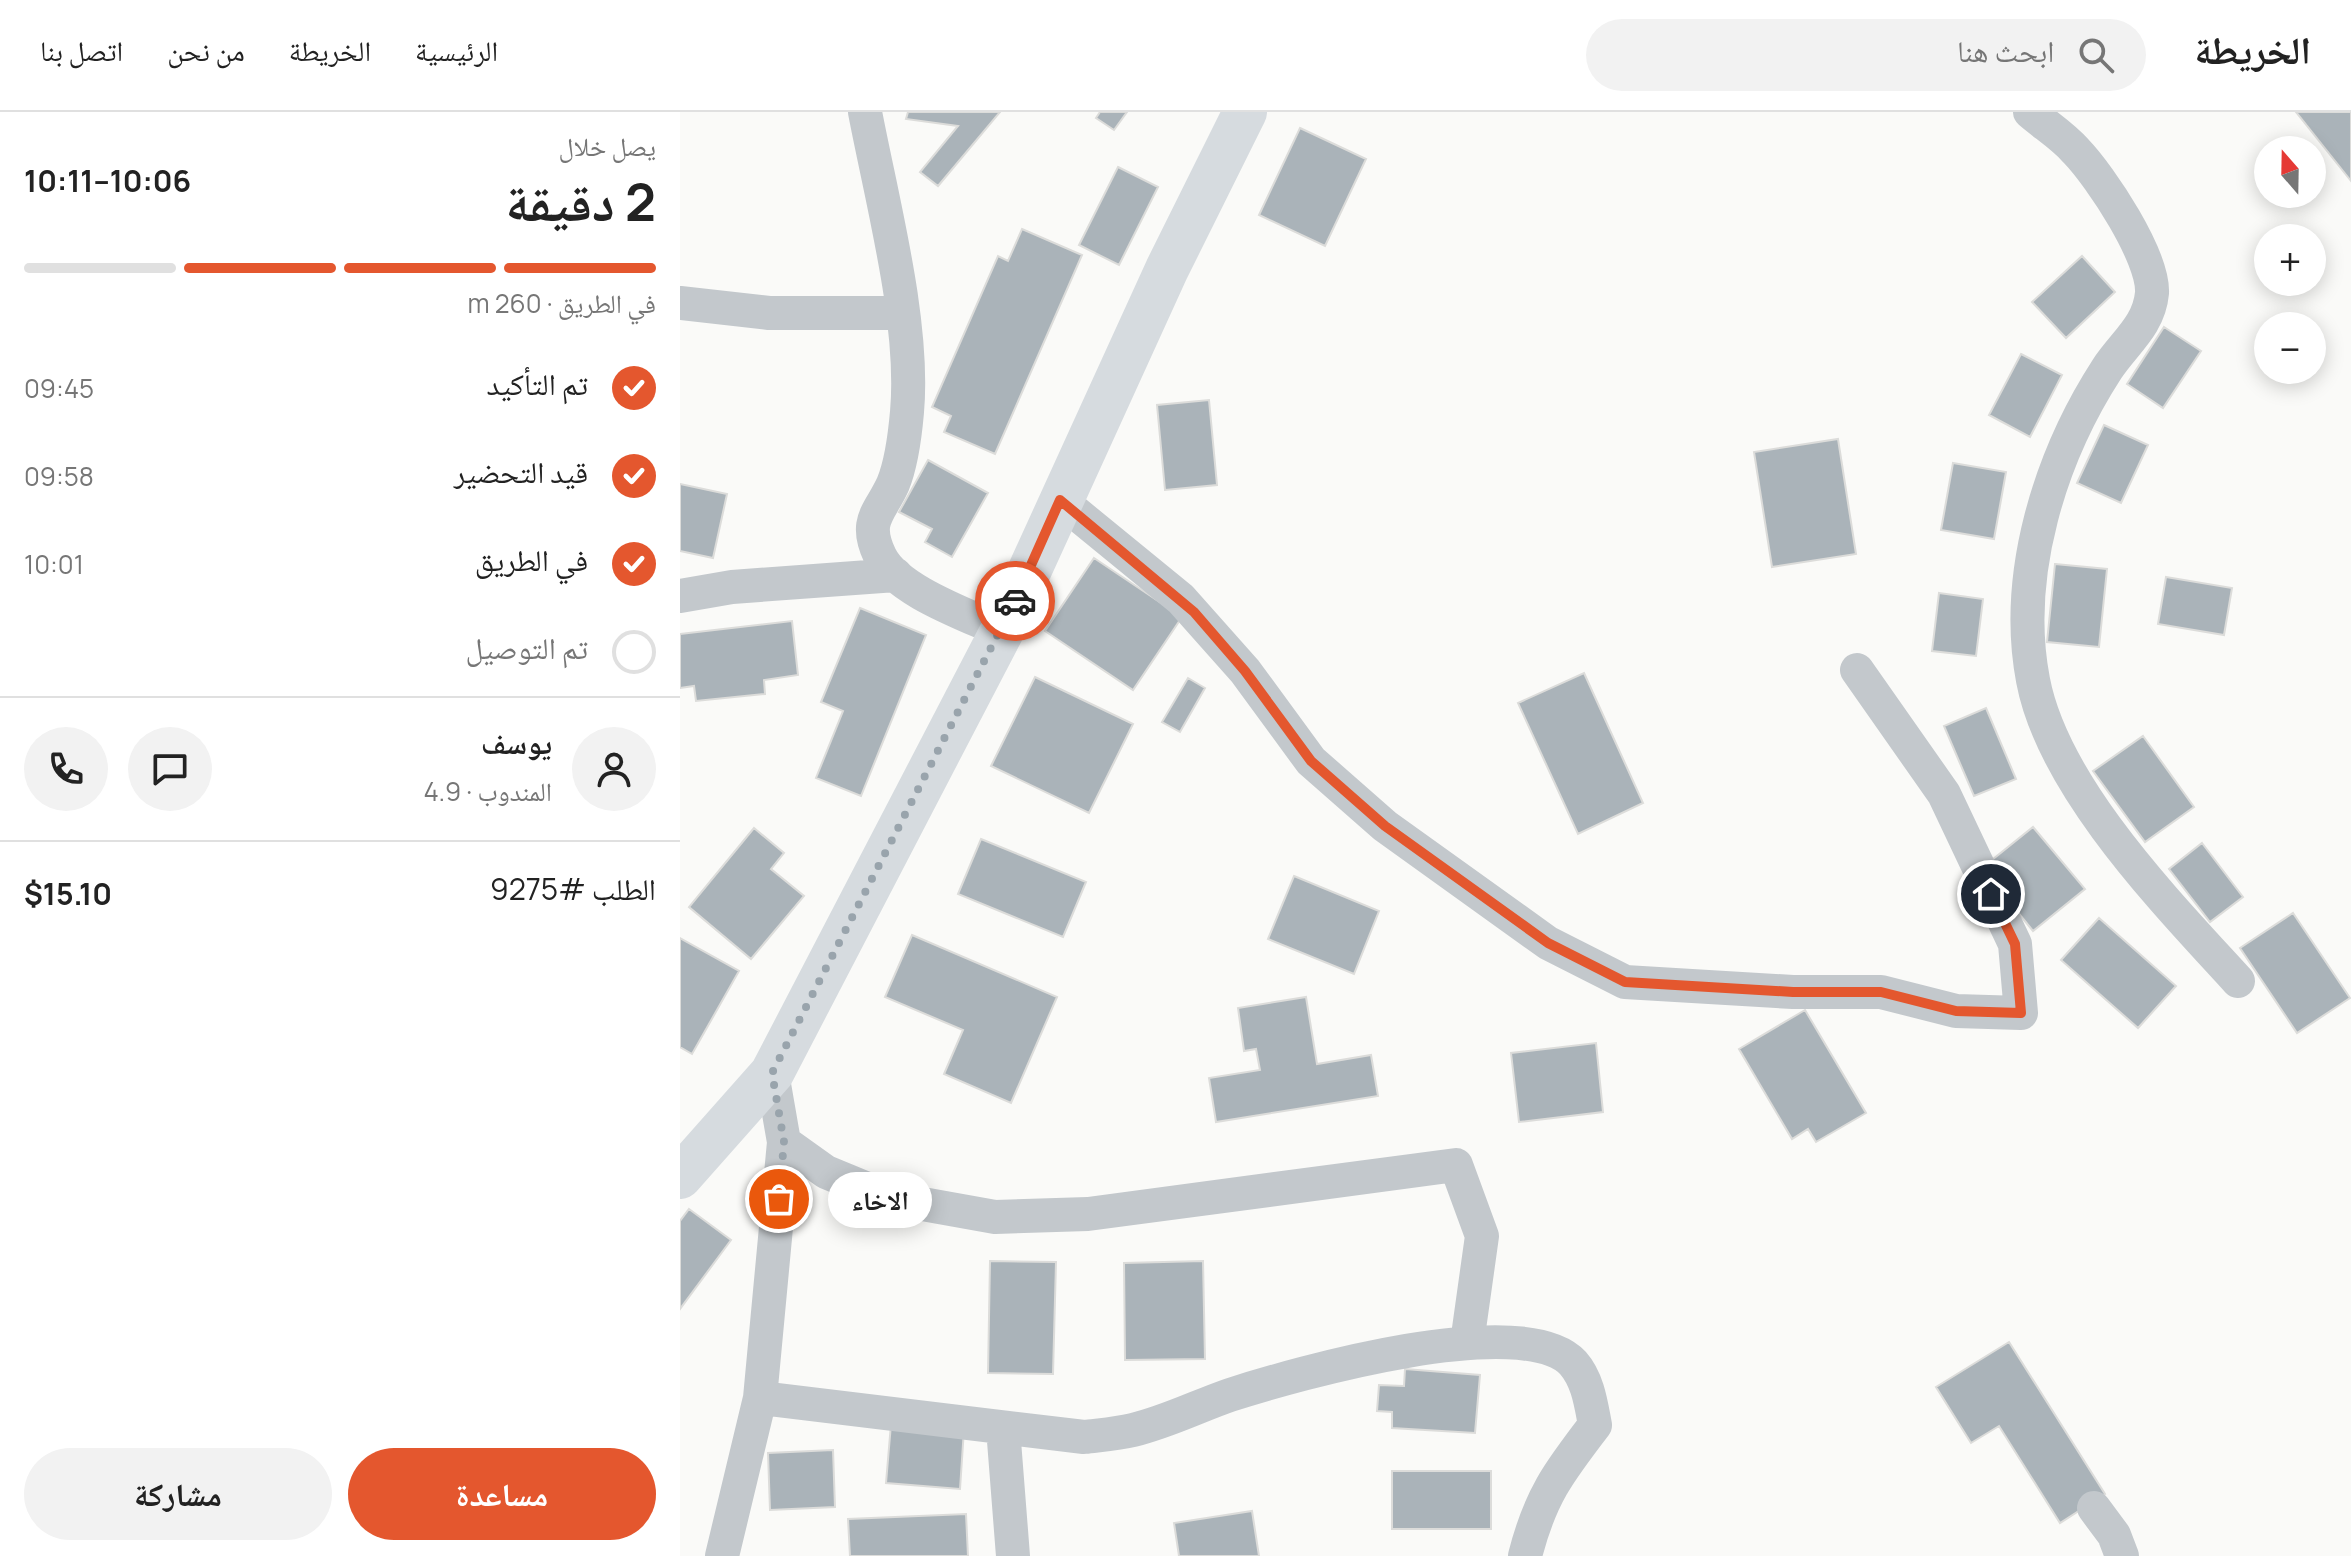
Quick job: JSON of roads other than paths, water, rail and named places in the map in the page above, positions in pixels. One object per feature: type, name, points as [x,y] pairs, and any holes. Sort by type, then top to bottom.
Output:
[{"type":"street","points":[[865,112],[902,313],[909,388],[905,434],[893,483],[873,515],[873,538],[881,558],[896,575],[930,597],[1002,631]]},
{"type":"street","points":[[680,1177],[772,1073],[1002,631],[1060,500],[1245,112]]},
{"type":"street","points":[[2030,112],[2076,150],[2102,185],[2140,250],[2152,290],[2147,318],[2107,369],[2061,456],[2040,528],[2028,595],[2027,630],[2033,682],[2056,742],[2095,813],[2148,882],[2238,981]]},
{"type":"street","points":[[680,303],[769,313],[902,313]]},
{"type":"street","points":[[1060,500],[1190,607],[1245,671],[1311,761],[1385,826],[1548,943],[1625,982],[1793,992],[1881,992],[1956,1011],[2021,1013],[2015,944],[1944,794],[1857,670]]},
{"type":"street","points":[[681,595],[771,584],[896,575]]},
{"type":"street","points":[[722,1556],[760,1398],[784,1142],[772,1073]]},
{"type":"street","points":[[784,1142],[826,1172],[889,1198],[995,1217],[1088,1214],[1456,1165],[1482,1236],[1467,1343]]},
{"type":"street","points":[[760,1398],[1084,1437],[1133,1430],[1301,1375],[1387,1355],[1467,1343],[1517,1341],[1549,1347],[1573,1363],[1589,1391],[1595,1425],[1555,1477],[1542,1500],[1525,1556]]},
{"type":"street","points":[[1003,1428],[1013,1556]]},
{"type":"street","points":[[2094,1508],[2114,1535],[2122,1556]]},
{"type":"place","name":"الاخاء","points":[[779,1199]]}]
